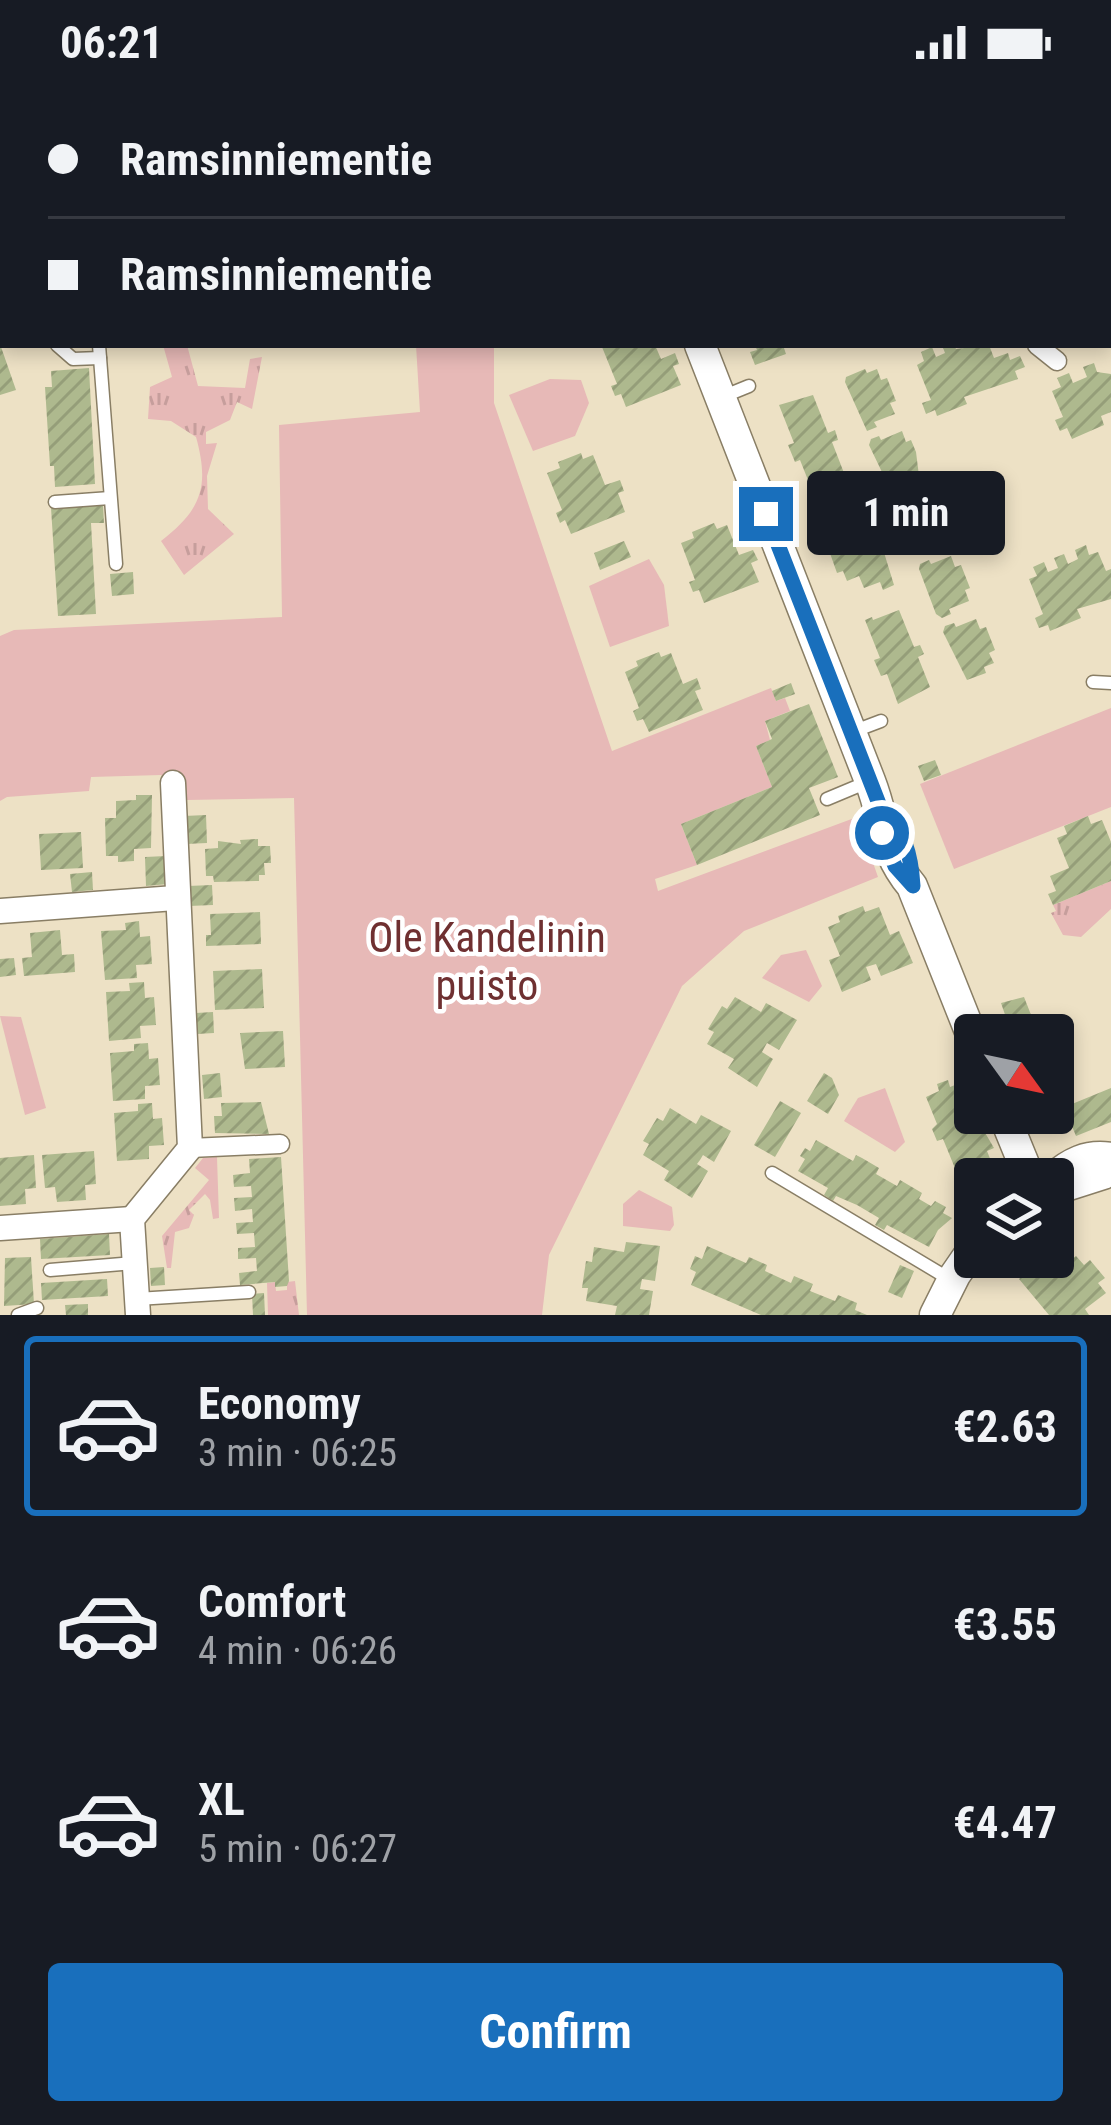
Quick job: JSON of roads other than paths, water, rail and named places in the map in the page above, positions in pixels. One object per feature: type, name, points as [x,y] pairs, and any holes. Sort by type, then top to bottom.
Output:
[{"type":"street","points":[[702,348],[735,392],[827,689],[876,795],[899,826],[911,856],[913,886],[963,1014]]},
{"type":"street","points":[[1041,348],[1057,362]]},
{"type":"street","points":[[138,1307],[132,1219],[190,1148],[173,783]]},
{"type":"street","points":[[0,911],[176,898]]},
{"type":"street","points":[[190,1148],[280,1144]]},
{"type":"street","points":[[1074,1162],[1094,1155],[1111,1161],[1103,1174],[1074,1183]]},
{"type":"street","points":[[0,1228],[132,1219]]},
{"type":"street","points":[[935,1315],[954,1277]]},
{"type":"lane","points":[[60,348],[73,359],[99,352],[116,564]]},
{"type":"lane","points":[[55,502],[110,499]]},
{"type":"lane","points":[[1093,682],[1111,683]]},
{"type":"lane","points":[[851,733],[881,721]]},
{"type":"lane","points":[[826,800],[876,795]]},
{"type":"lane","points":[[772,1174],[952,1280]]},
{"type":"lane","points":[[50,1270],[135,1263]]},
{"type":"lane","points":[[138,1307],[249,1292]]},
{"type":"lane","points":[[18,1315],[38,1308]]},
{"type":"park label","name":"Ole Kandelinin puisto","points":[[487,961]]}]
